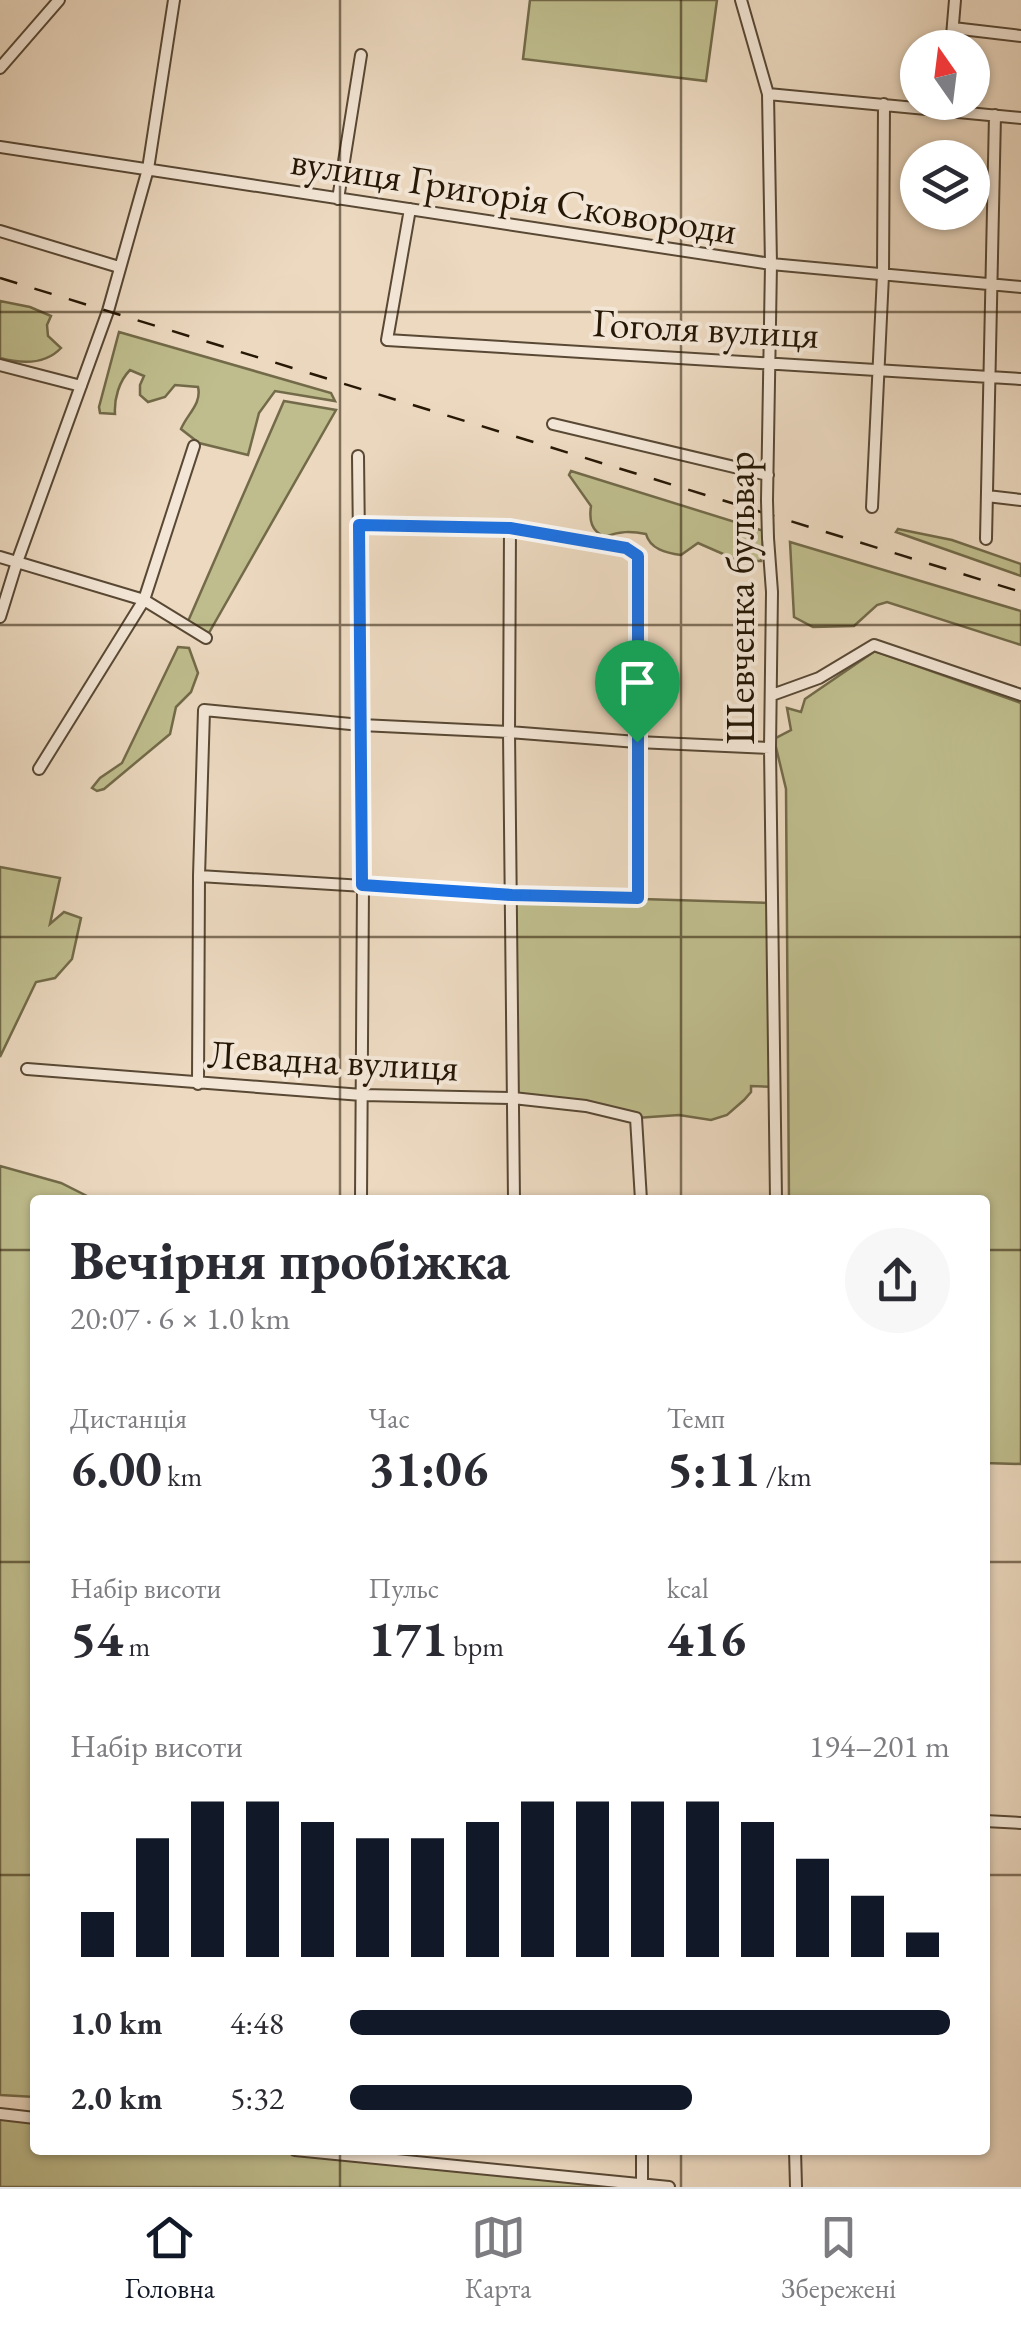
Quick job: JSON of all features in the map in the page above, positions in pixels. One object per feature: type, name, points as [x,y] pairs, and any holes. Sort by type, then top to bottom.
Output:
[{"type":"street","points":[[0,68],[50,5],[59,0]]},
{"type":"street","points":[[0,617],[108,311],[148,169],[174,0]]},
{"type":"street","name":"Шевченка бульвар","points":[[741,0],[768,94],[771,264],[767,500],[772,592],[770,748],[776,1195]]},
{"type":"street","points":[[954,0],[953,28],[1021,36]]},
{"type":"street","points":[[338,199],[360,56]]},
{"type":"street","points":[[768,94],[900,105]]},
{"type":"street","points":[[872,507],[883,275],[884,104]]},
{"type":"street","points":[[990,114],[1021,118]]},
{"type":"street","points":[[986,539],[995,115]]},
{"type":"street","name":"вулиця Григорія Сковороди","points":[[0,147],[771,264],[1021,287]]},
{"type":"street","name":"Гоголя вулиця","points":[[410,209],[388,340],[1021,378]]},
{"type":"street","points":[[0,230],[119,268]]},
{"type":"street","points":[[0,365],[81,386]]},
{"type":"street","points":[[553,424],[768,475]]},
{"type":"street","points":[[39,769],[144,600],[194,446]]},
{"type":"street","points":[[358,456],[361,1195]]},
{"type":"street","points":[[987,496],[1021,500]]},
{"type":"street","points":[[198,876],[512,895],[638,898],[638,556],[626,548],[510,528],[359,525]]},
{"type":"street","points":[[510,528],[514,1195]]},
{"type":"street","points":[[0,557],[144,600],[206,638]]},
{"type":"street","points":[[772,695],[819,678],[874,645],[1021,695]]},
{"type":"street","points":[[198,1084],[198,876],[204,710],[362,725],[770,748]]},
{"type":"street","name":"Левадна вулиця","points":[[27,1069],[362,1095],[513,1098],[586,1106],[636,1118],[641,1195]]},
{"type":"street","points":[[990,1821],[1021,1823]]},
{"type":"street","points":[[0,2114],[30,2117]]},
{"type":"street","points":[[346,2155],[669,2187]]},
{"type":"street","points":[[642,2155],[642,2184]]},
{"type":"street","points":[[795,2155],[796,2187]]},
{"type":"shaded area","points":[[530,0],[717,0],[706,81],[523,59]]},
{"type":"shaded area","points":[[0,301],[51,316],[48,336],[61,348],[48,358],[33,362],[0,358]]},
{"type":"shaded area","points":[[119,332],[331,393],[335,401],[275,391],[259,413],[248,455],[199,443],[181,429],[196,404],[198,387],[175,385],[165,397],[148,402],[140,395],[144,376],[130,370],[118,390],[115,414],[100,413]]},
{"type":"shaded area","points":[[284,401],[336,410],[206,638],[186,626]]},
{"type":"shaded area","points":[[571,471],[764,531],[761,561],[739,561],[698,543],[681,555],[670,553],[655,547],[641,533],[600,535],[591,520],[591,506],[569,475]]},
{"type":"shaded area","points":[[898,529],[952,540],[1021,564],[1021,576],[896,532]]},
{"type":"shaded area","points":[[790,542],[1021,611],[1021,645],[887,602],[877,605],[854,626],[813,627],[794,617]]},
{"type":"shaded area","points":[[178,647],[189,648],[198,673],[191,692],[176,707],[170,734],[97,791],[92,788],[100,778],[122,763]]},
{"type":"shaded area","points":[[875,651],[1021,703],[1021,1464],[990,1463],[990,1195],[789,1195],[786,789],[774,739],[791,730],[787,708],[801,712],[805,699]]},
{"type":"shaded area","points":[[0,867],[60,878],[50,924],[64,912],[81,918],[72,959],[55,978],[36,982],[0,1057]]},
{"type":"shaded area","points":[[511,895],[774,903],[775,1087],[751,1086],[751,1092],[727,1115],[711,1120],[679,1115],[636,1118],[513,1098]]},
{"type":"shaded area","points":[[0,1166],[61,1183],[85,1195],[30,1195],[30,2097],[0,2095]]},
{"type":"shaded area","points":[[0,2114],[30,2117],[30,2155],[350,2155],[669,2187],[0,2187]]},
{"type":"railway","points":[[0,278],[1021,592]]},
{"type":"route","points":[[359,525],[510,528],[626,548],[638,556],[637,742],[638,898],[362,885],[359,525]]}]
